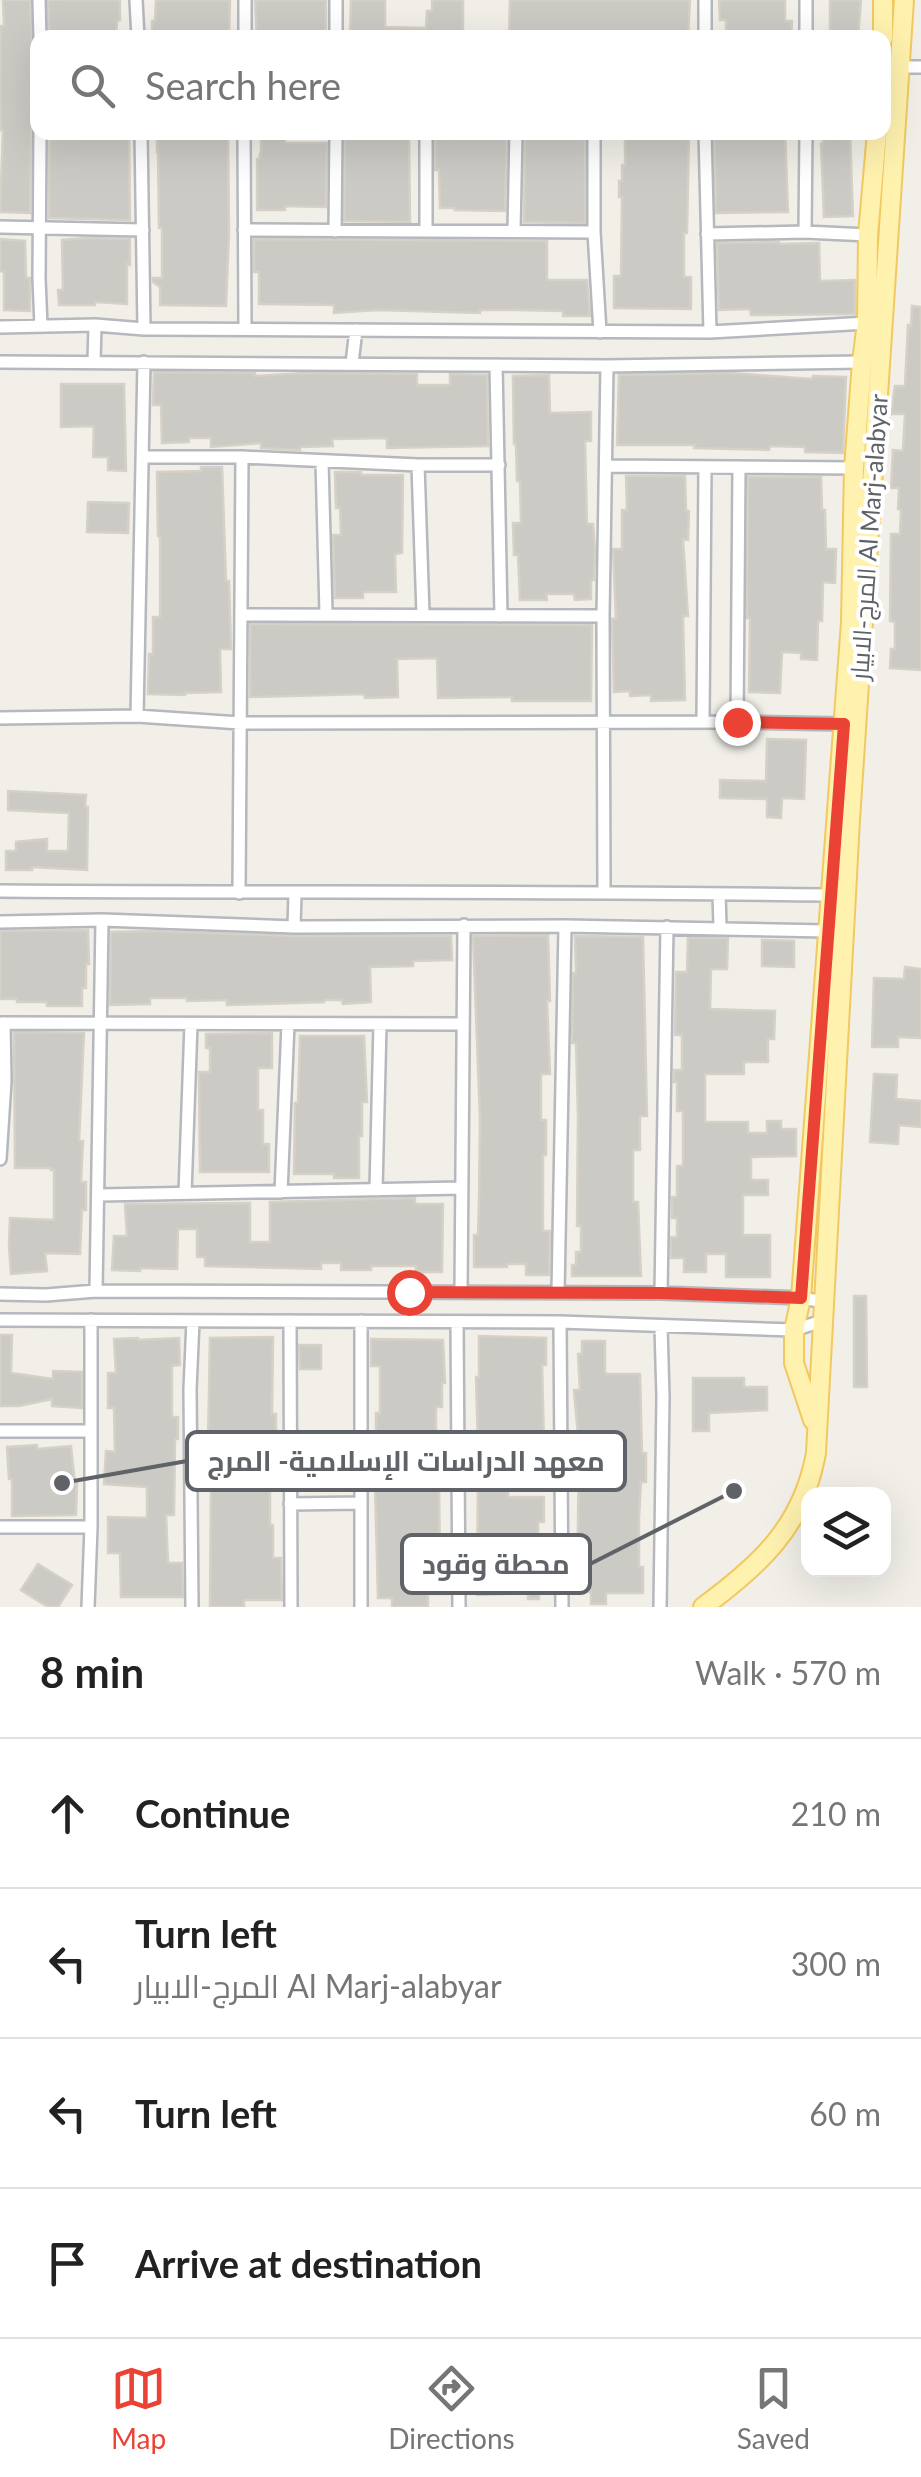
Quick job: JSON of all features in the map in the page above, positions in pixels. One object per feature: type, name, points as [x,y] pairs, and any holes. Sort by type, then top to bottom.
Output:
[{"type":"main road","points":[[883,30],[884,0]]},
{"type":"main road","name":"المرج-الابيار Al Marj-alabyar","points":[[892,67],[904,0]]},
{"type":"main road","name":"المرج-الابيار Al Marj-alabyar","points":[[816,1434],[794,1363],[794,1330],[801,1298],[844,724],[854,468],[867,323],[868,235],[876,140]]},
{"type":"main road","name":"المرج-الابيار Al Marj-alabyar","points":[[703,1607],[760,1562],[792,1519],[812,1473],[888,140]]},
{"type":"street","points":[[38,0],[40,30]]},
{"type":"street","points":[[136,0],[138,30]]},
{"type":"street","points":[[245,0],[245,30]]},
{"type":"street","points":[[336,0],[336,30]]},
{"type":"street","points":[[705,0],[705,30]]},
{"type":"street","points":[[806,0],[806,30]]},
{"type":"street","points":[[892,67],[921,67]]},
{"type":"street","points":[[40,140],[41,326]]},
{"type":"street","points":[[141,140],[144,328]]},
{"type":"street","points":[[244,140],[245,329]]},
{"type":"street","points":[[335,231],[336,140]]},
{"type":"street","points":[[426,140],[426,230]]},
{"type":"street","points":[[514,230],[516,140]]},
{"type":"street","points":[[594,140],[600,332]]},
{"type":"street","points":[[706,140],[710,332]]},
{"type":"street","points":[[805,232],[806,140]]},
{"type":"street","points":[[0,226],[143,230]]},
{"type":"street","points":[[244,230],[594,232]]},
{"type":"street","points":[[707,234],[868,235]]},
{"type":"street","points":[[0,327],[710,332],[867,323]]},
{"type":"street","points":[[94,362],[95,326]]},
{"type":"street","points":[[352,363],[356,330]]},
{"type":"street","points":[[0,362],[607,366],[862,362]]},
{"type":"street","points":[[137,716],[144,362]]},
{"type":"street","points":[[496,365],[501,616]]},
{"type":"street","points":[[604,892],[607,366]]},
{"type":"street","points":[[143,457],[499,465]]},
{"type":"street","points":[[240,893],[242,457]]},
{"type":"street","points":[[322,461],[326,614]]},
{"type":"street","points":[[418,465],[423,614]]},
{"type":"street","points":[[606,466],[854,468]]},
{"type":"street","points":[[703,722],[705,467]]},
{"type":"street","points":[[737,722],[738,467]]},
{"type":"street","points":[[241,614],[603,616]]},
{"type":"street","points":[[0,718],[137,716],[240,724],[844,724]]},
{"type":"street","points":[[0,891],[830,896]]},
{"type":"street","points":[[294,894],[294,927]]},
{"type":"street","points":[[719,894],[720,927]]},
{"type":"street","points":[[96,1291],[102,920]]},
{"type":"street","points":[[0,922],[827,930]]},
{"type":"street","points":[[460,1292],[464,925]]},
{"type":"street","points":[[558,1292],[565,926]]},
{"type":"street","points":[[661,1293],[666,926]]},
{"type":"street","points":[[0,1159],[5,1081],[2,1023],[463,1024]]},
{"type":"street","points":[[185,1193],[191,1024]]},
{"type":"street","points":[[281,1192],[288,1024]]},
{"type":"street","points":[[376,1190],[380,1024]]},
{"type":"street","points":[[99,1195],[462,1188]]},
{"type":"street","points":[[409,1292],[410,1322]]},
{"type":"street","points":[[0,1294],[661,1293],[801,1298],[824,1311],[794,1330],[560,1322],[0,1320]]},
{"type":"street","points":[[44,1320],[46,1295]]},
{"type":"street","points":[[88,1607],[91,1320]]},
{"type":"street","points":[[192,1607],[190,1422],[194,1321]]},
{"type":"street","points":[[290,1321],[290,1607]]},
{"type":"street","points":[[361,1321],[361,1607]]},
{"type":"street","points":[[457,1322],[458,1607]]},
{"type":"street","points":[[560,1322],[562,1607]]},
{"type":"street","points":[[660,1607],[661,1327]]},
{"type":"street","points":[[0,1431],[90,1431]]},
{"type":"street","points":[[290,1504],[361,1503]]},
{"type":"street","points":[[0,1527],[91,1527]]},
{"type":"building","points":[[3,0],[30,0],[30,213],[0,212],[0,26],[4,26]]},
{"type":"building","points":[[48,0],[120,0],[116,30],[49,30]]},
{"type":"building","points":[[156,0],[230,0],[229,30],[152,30]]},
{"type":"building","points":[[255,0],[326,0],[326,30],[257,30]]},
{"type":"building","points":[[351,0],[385,0],[385,27],[426,28],[432,0],[463,0],[463,30],[350,30]]},
{"type":"building","points":[[510,0],[690,0],[688,30],[509,30]]},
{"type":"building","points":[[719,0],[785,0],[785,21],[792,21],[791,30],[726,30],[726,20],[720,20]]},
{"type":"building","points":[[830,0],[861,0],[859,30],[830,30]]},
{"type":"building","points":[[49,140],[129,140],[130,220],[49,218]]},
{"type":"building","points":[[157,140],[228,140],[226,306],[160,305],[160,287],[153,282],[153,278],[162,278]]},
{"type":"building","points":[[261,140],[327,143],[326,207],[257,210],[257,159]]},
{"type":"building","points":[[345,140],[409,140],[410,222],[344,221]]},
{"type":"building","points":[[435,140],[507,140],[505,211],[440,208],[439,170],[435,170]]},
{"type":"building","points":[[525,140],[585,140],[585,223],[524,222]]},
{"type":"building","points":[[625,140],[689,140],[684,277],[691,277],[691,309],[614,308],[614,276],[621,276],[619,181],[625,165]]},
{"type":"building","points":[[714,140],[785,140],[788,212],[716,213]]},
{"type":"building","points":[[823,140],[850,140],[853,216],[824,217]]},
{"type":"building","points":[[0,239],[25,241],[30,311],[4,310]]},
{"type":"building","points":[[130,239],[127,304],[59,305],[58,290],[63,290],[62,240]]},
{"type":"building","points":[[254,239],[547,241],[547,280],[587,280],[590,316],[516,310],[334,313],[334,305],[259,304]]},
{"type":"building","points":[[717,243],[819,243],[820,281],[855,280],[855,314],[751,315],[750,309],[719,310]]},
{"type":"building","points":[[912,306],[921,307],[921,670],[890,668],[891,649],[895,649],[895,622],[890,621],[891,534],[900,534],[901,510],[899,488],[891,488],[893,450],[903,451],[905,414],[892,414],[895,386],[905,386]]},
{"type":"building","points":[[154,372],[255,376],[417,374],[417,385],[450,385],[450,374],[487,375],[488,446],[387,448],[387,438],[332,439],[333,446],[300,450],[261,448],[261,443],[211,447],[211,438],[162,443],[161,405],[153,405]]},
{"type":"building","points":[[730,373],[812,379],[846,377],[843,453],[805,452],[805,447],[770,446],[769,450],[617,445],[619,375]]},
{"type":"building","points":[[549,375],[550,413],[591,412],[591,441],[585,441],[587,524],[593,524],[595,549],[591,599],[575,600],[574,594],[546,594],[547,600],[520,600],[513,523],[521,523],[513,376]]},
{"type":"building","points":[[61,384],[124,384],[126,471],[108,470],[108,457],[93,457],[94,426],[61,427]]},
{"type":"building","points":[[201,467],[222,467],[231,649],[220,649],[221,692],[148,694],[153,617],[160,617],[157,472],[201,471]]},
{"type":"building","points":[[335,472],[403,475],[402,553],[395,554],[396,592],[363,592],[363,598],[335,598],[333,535],[341,535]]},
{"type":"building","points":[[626,476],[685,476],[689,511],[688,540],[683,539],[688,616],[683,616],[685,700],[651,701],[651,695],[614,692],[613,549],[622,549]]},
{"type":"building","points":[[748,477],[821,477],[826,549],[836,549],[835,583],[823,582],[817,660],[801,659],[801,653],[782,652],[780,693],[749,692]]},
{"type":"building","points":[[88,502],[129,503],[128,533],[87,532]]},
{"type":"building","points":[[250,624],[592,625],[591,701],[438,698],[437,658],[397,659],[398,697],[250,697]]},
{"type":"building","points":[[767,739],[806,740],[804,799],[782,798],[781,818],[767,817],[767,799],[720,798],[720,780],[766,781]]},
{"type":"building","points":[[8,791],[86,795],[87,870],[6,870],[6,851],[16,851],[16,842],[47,839],[47,851],[68,851],[69,813],[8,810]]},
{"type":"building","points":[[88,930],[89,964],[82,1006],[0,999],[0,931]]},
{"type":"building","points":[[111,932],[451,936],[452,960],[370,967],[371,1002],[227,1005],[227,1000],[150,998],[150,1004],[110,1005]]},
{"type":"building","points":[[548,935],[550,1074],[541,1074],[541,1120],[546,1120],[543,1231],[550,1231],[549,1275],[526,1275],[526,1264],[474,1267],[480,1118],[473,936]]},
{"type":"building","points":[[575,936],[643,937],[647,1116],[640,1116],[640,1150],[633,1150],[633,1202],[638,1202],[641,1276],[572,1276],[576,1252],[581,1252],[581,1226],[577,1226],[576,1043],[572,1043]]},
{"type":"building","points":[[688,938],[728,938],[727,969],[711,969],[710,1009],[775,1011],[774,1039],[768,1039],[768,1062],[744,1062],[744,1074],[705,1074],[705,1122],[748,1122],[748,1133],[767,1133],[767,1121],[781,1121],[781,1129],[796,1129],[796,1156],[751,1157],[751,1180],[768,1180],[768,1195],[743,1195],[743,1235],[770,1235],[770,1277],[726,1277],[726,1254],[706,1254],[706,1272],[684,1272],[684,1258],[671,1258],[671,1237],[677,1237],[672,1197],[677,1197],[677,1166],[683,1166],[683,1111],[677,1111],[674,1082],[674,1070],[682,1070],[682,1035],[675,1035],[676,972],[687,972]]},
{"type":"building","points":[[762,940],[794,941],[794,967],[762,966]]},
{"type":"building","points":[[905,967],[921,969],[921,1038],[898,1037],[898,1047],[872,1047],[874,978],[904,979]]},
{"type":"building","points":[[14,1032],[84,1033],[79,1141],[83,1141],[81,1182],[86,1182],[86,1210],[82,1210],[80,1254],[45,1253],[47,1271],[11,1274],[10,1218],[54,1220],[54,1170],[15,1168]]},
{"type":"building","points":[[272,1033],[272,1068],[258,1068],[258,1110],[263,1110],[263,1144],[269,1144],[269,1172],[200,1172],[199,1072],[210,1072],[206,1034]]},
{"type":"building","points":[[300,1036],[364,1036],[367,1102],[362,1102],[359,1178],[294,1174]]},
{"type":"building","points":[[874,1074],[897,1075],[896,1099],[921,1101],[921,1127],[899,1125],[898,1144],[870,1142]]},
{"type":"building","points":[[415,1198],[415,1204],[443,1204],[442,1272],[416,1272],[416,1266],[341,1270],[341,1263],[321,1263],[321,1269],[205,1266],[205,1257],[197,1257],[197,1229],[178,1229],[177,1269],[112,1270],[114,1236],[127,1236],[125,1204],[250,1203],[250,1242],[270,1242],[270,1202]]},
{"type":"building","points":[[854,1296],[866,1296],[867,1387],[854,1387]]},
{"type":"building","points":[[0,1335],[12,1335],[11,1373],[53,1379],[53,1371],[82,1372],[82,1408],[52,1406],[52,1399],[0,1406]]},
{"type":"building","points":[[479,1336],[546,1338],[546,1365],[542,1365],[541,1477],[508,1477],[508,1497],[544,1497],[544,1522],[538,1522],[539,1599],[528,1599],[528,1593],[477,1595],[475,1447]]},
{"type":"building","points":[[273,1337],[272,1414],[276,1414],[276,1441],[270,1441],[270,1525],[273,1558],[281,1558],[282,1600],[244,1600],[244,1607],[210,1607],[211,1484],[206,1484],[206,1445],[210,1338]]},
{"type":"building","points":[[179,1338],[180,1365],[172,1366],[172,1417],[178,1417],[174,1515],[166,1515],[168,1563],[182,1563],[183,1597],[121,1597],[120,1553],[108,1553],[108,1517],[147,1518],[147,1487],[104,1484],[106,1451],[115,1452],[114,1408],[108,1408],[108,1373],[116,1373],[114,1339]]},
{"type":"building","points":[[371,1339],[443,1340],[445,1383],[442,1407],[436,1407],[436,1455],[441,1455],[440,1568],[447,1568],[447,1594],[428,1594],[428,1607],[392,1607],[392,1598],[378,1598],[375,1486],[384,1486],[384,1464],[380,1464],[380,1442],[376,1442],[380,1366],[371,1366]]},
{"type":"building","points":[[582,1341],[605,1341],[607,1374],[640,1374],[642,1453],[646,1453],[646,1482],[641,1482],[639,1518],[643,1593],[606,1593],[606,1604],[591,1604],[591,1592],[577,1592],[579,1447],[574,1390],[580,1390],[578,1354],[582,1354]]},
{"type":"building","points":[[299,1345],[321,1345],[321,1369],[300,1369]]},
{"type":"building","points":[[693,1378],[744,1378],[744,1387],[767,1387],[767,1410],[709,1413],[709,1431],[693,1431]]},
{"type":"building","points":[[37,1445],[37,1449],[71,1446],[77,1484],[76,1515],[12,1516],[7,1447]]},
{"type":"building","points":[[38,1564],[72,1585],[58,1607],[48,1607],[21,1590]]},
{"type":"place","name":"معهد الدراسات الإسلامية- المرج","points":[[62,1483]]},
{"type":"place","name":"محطة وقود","points":[[734,1491]]},
{"type":"route","points":[[409,1292],[801,1298],[844,724],[737,722]]}]
